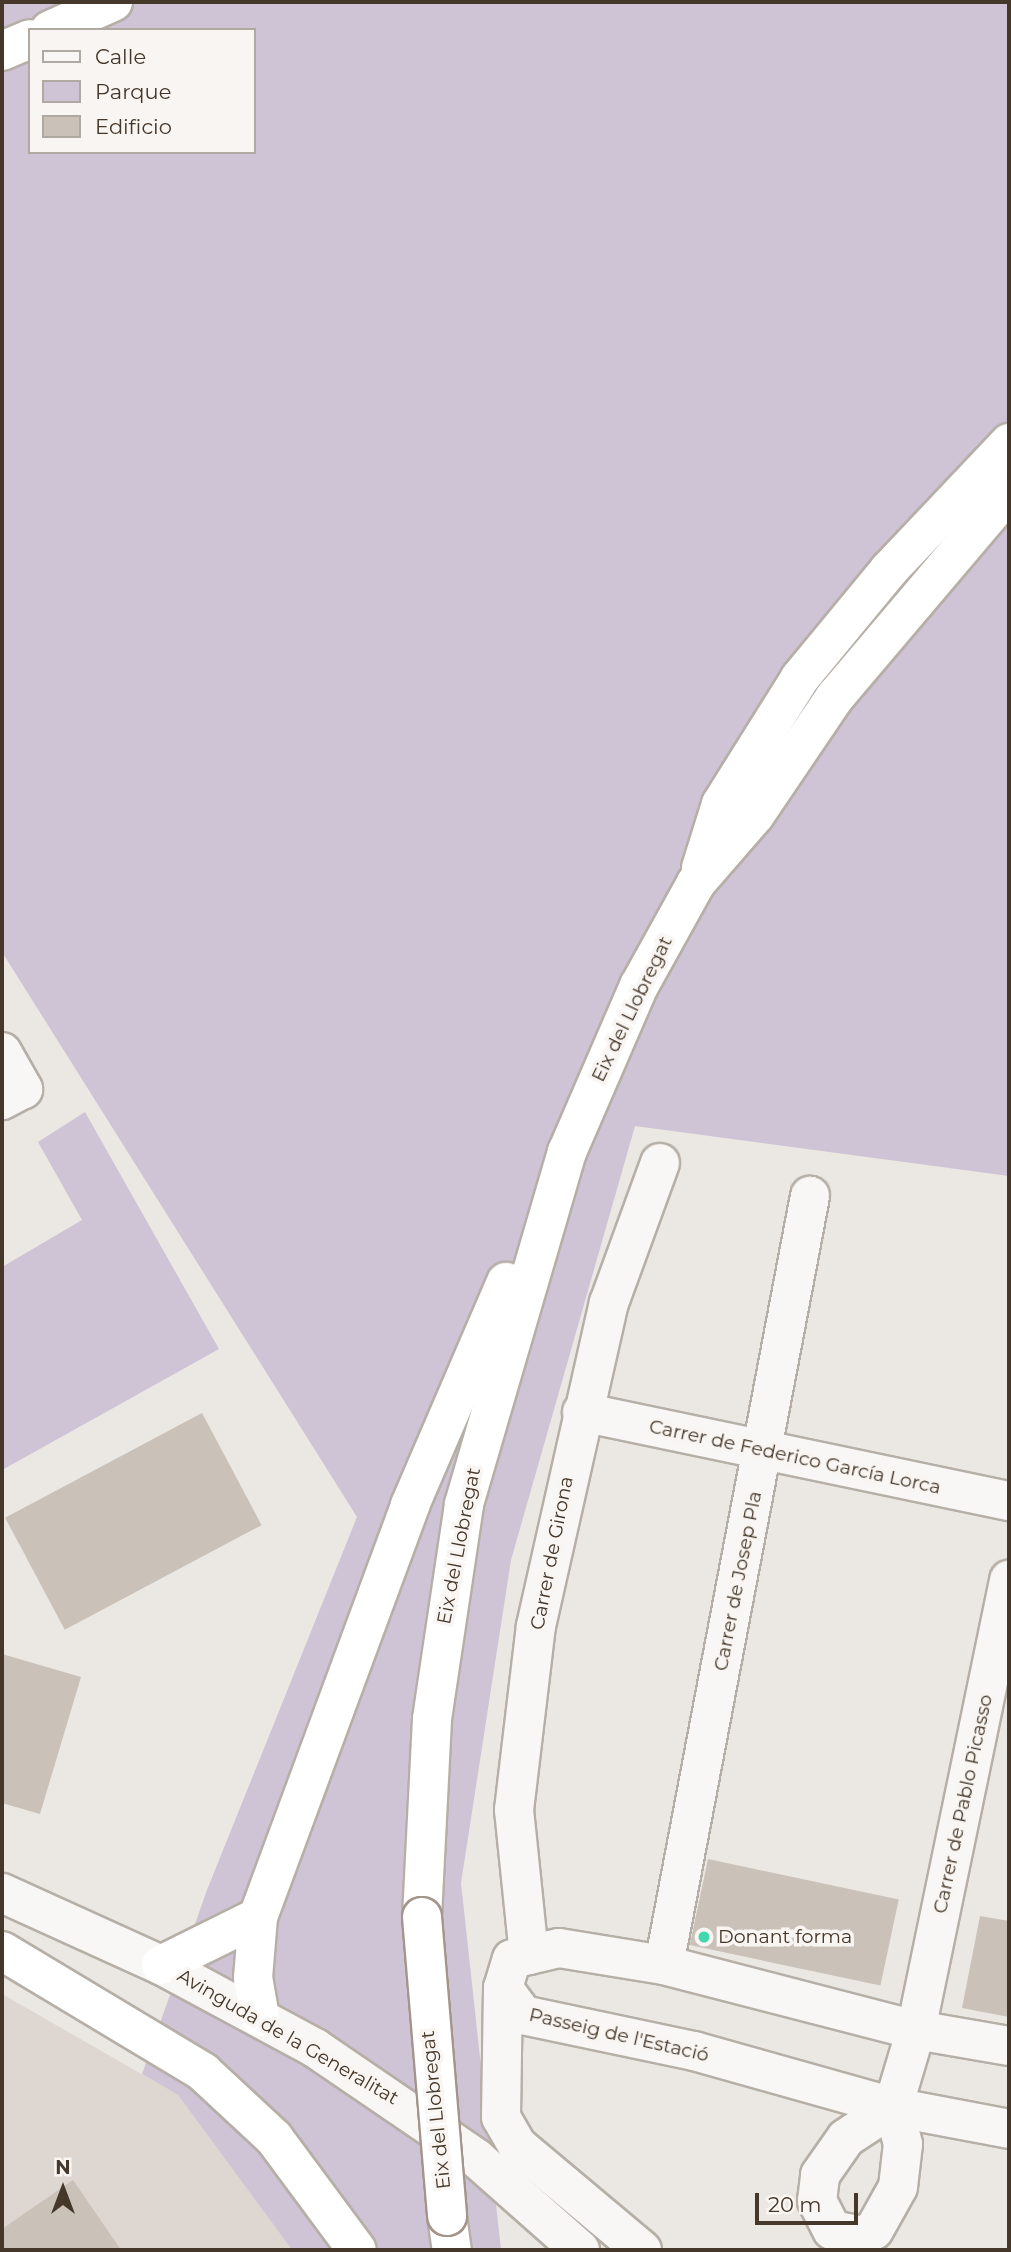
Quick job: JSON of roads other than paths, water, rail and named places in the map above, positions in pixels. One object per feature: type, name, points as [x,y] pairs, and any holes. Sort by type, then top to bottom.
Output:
[{"type":"highway","points":[[54,28],[113,2]]},
{"type":"highway","points":[[2,51],[28,40]]},
{"type":"highway","name":"Eix del Llobregat","points":[[696,883],[720,804],[800,678],[889,570],[1009,443]]},
{"type":"highway","name":"Eix del Llobregat","points":[[449,2233],[422,1917],[424,1821],[447,1595],[467,1490],[540,1227],[639,986],[696,883],[755,815],[835,697],[1009,492]]},
{"type":"highway","points":[[260,2017],[253,1978],[258,1917],[446,1418],[491,1307],[540,1227]]},
{"type":"highway","points":[[161,1965],[258,1917]]},
{"type":"highway","points":[[2,1951],[203,2072],[274,2138],[357,2250]]},
{"type":"street","points":[[2,1052],[13,1095]]},
{"type":"street","name":"Carrer de Girona","points":[[529,1955],[514,1810],[536,1626],[582,1412],[609,1303],[660,1163]]},
{"type":"street","name":"Carrer de Josep Pla","points":[[664,1965],[810,1196]]},
{"type":"street","name":"Carrer de Federico García Lorca","points":[[582,1412],[763,1452],[1009,1501]]},
{"type":"street","name":"Carrer de Pablo Picasso","points":[[916,2030],[1009,1579]]},
{"type":"street","name":"Avinguda de la Generalitat","points":[[2,1893],[161,1965],[260,2017],[410,2108],[580,2250]]},
{"type":"street","points":[[642,2250],[517,2145],[501,2117],[503,1988],[512,1959],[559,1948],[664,1965],[916,2030],[1009,2046]]},
{"type":"street","name":"Passeig de l'Estació","points":[[503,1988],[523,2015],[694,2051],[893,2107],[1009,2129]]},
{"type":"street","points":[[893,2107],[846,2138],[820,2175],[817,2201],[819,2240],[862,2236],[881,2240],[898,2187],[903,2144],[893,2107],[916,2030]]},
{"type":"place","name":"Donant forma","points":[[704,1937]]}]
